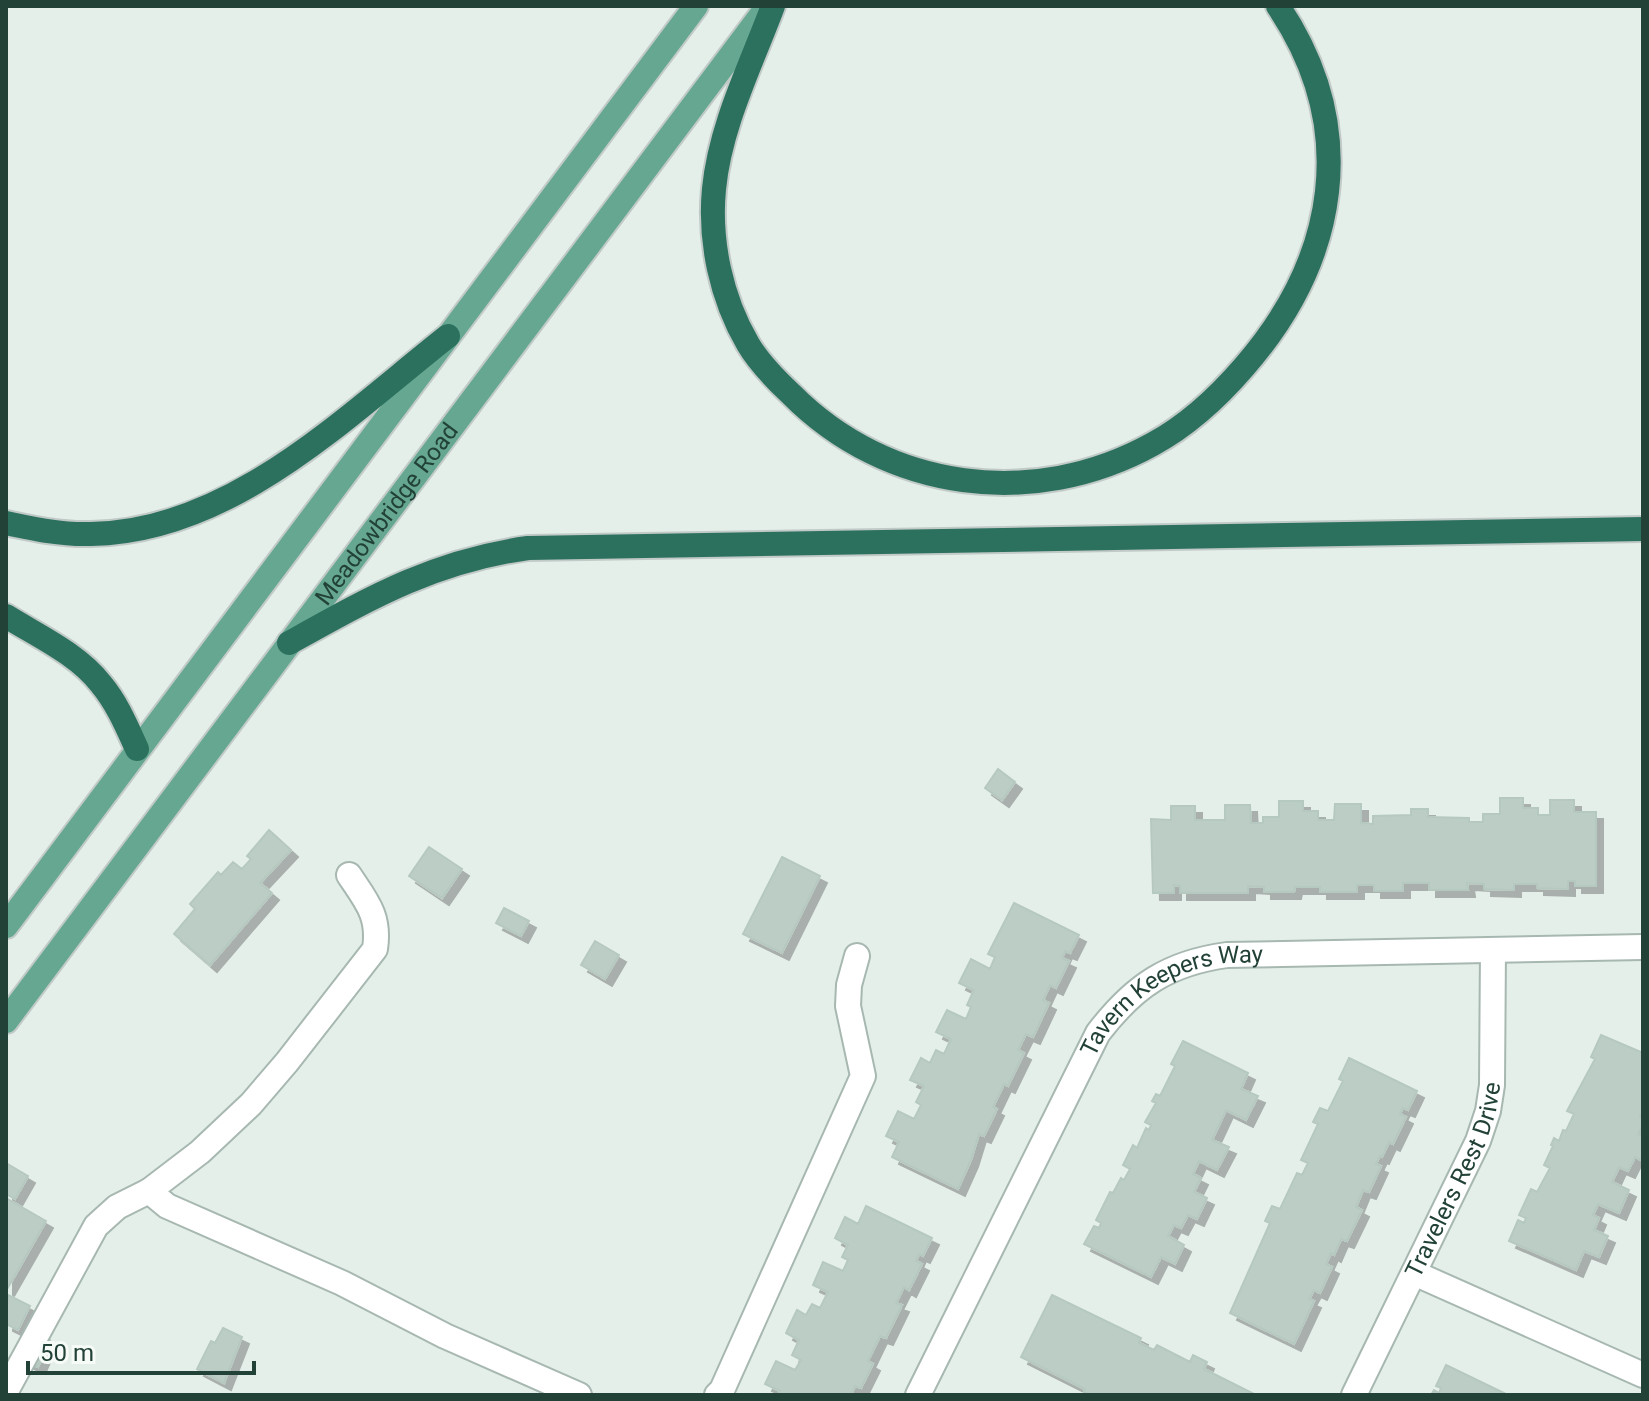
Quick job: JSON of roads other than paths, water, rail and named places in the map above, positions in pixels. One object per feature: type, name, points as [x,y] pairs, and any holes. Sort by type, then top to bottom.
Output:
[{"type":"highway","points":[[771,6],[725,133],[714,189],[715,249],[722,283],[734,315],[748,344],[770,373],[828,425],[867,450],[899,465],[934,476],[978,483],[1027,482],[1075,475],[1121,460],[1155,443],[1198,412],[1230,383],[1264,343],[1293,299],[1316,251],[1325,207],[1329,162],[1325,117],[1315,74],[1293,27],[1278,6]]},
{"type":"highway","points":[[6,523],[46,531],[90,534],[125,531],[203,509],[279,468],[448,336]]},
{"type":"highway","points":[[289,643],[418,575],[481,557],[528,548],[1643,529]]},
{"type":"highway","points":[[6,616],[72,658],[95,677],[119,711],[137,749]]},
{"type":"main road","points":[[6,926],[696,6]]},
{"type":"main road","name":"Meadowbridge Road","points":[[6,1021],[771,6]]},
{"type":"street","points":[[6,1391],[96,1226],[117,1207],[149,1191],[200,1152],[251,1104],[375,949],[378,930],[372,910],[349,875]]},
{"type":"street","name":"Tavern Keepers Way","points":[[918,1395],[1098,1033],[1135,991],[1183,964],[1227,955],[1643,947]]},
{"type":"street","name":"Travelers Rest Drive","points":[[1354,1395],[1478,1141],[1488,1111],[1492,1085],[1493,950]]},
{"type":"street","points":[[717,1395],[722,1390],[863,1076],[848,1006],[849,985],[857,956]]},
{"type":"street","points":[[149,1191],[167,1206],[342,1283],[445,1336],[579,1395]]},
{"type":"street","points":[[1414,1273],[1643,1375]]}]
